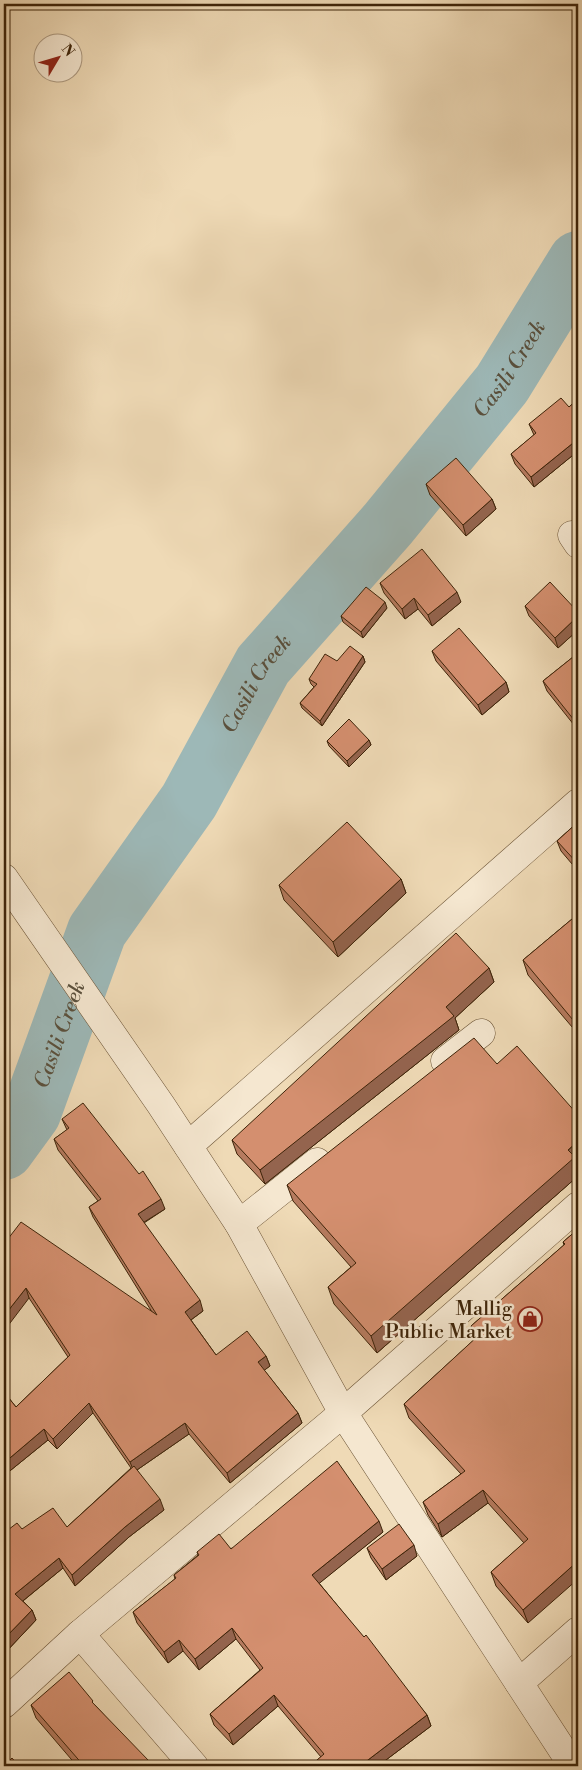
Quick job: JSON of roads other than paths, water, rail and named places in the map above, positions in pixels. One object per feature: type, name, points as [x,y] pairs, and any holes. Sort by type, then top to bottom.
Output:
[{"type":"street","points":[[188,1146],[578,803]]},
{"type":"street","points":[[4,878],[161,1105],[239,1224],[343,1413],[573,1766]]},
{"type":"street","points":[[427,1076],[482,1033]]},
{"type":"street","points":[[239,1224],[333,1150]]},
{"type":"street","points":[[4,1704],[80,1634],[343,1413],[578,1206]]},
{"type":"street","points":[[519,1683],[578,1631]]},
{"type":"street","points":[[80,1634],[194,1766]]},
{"type":"waterway","name":"Casili Creek","points":[[4,1150],[31,1113],[97,931],[189,801],[263,665],[388,524],[502,384],[578,261]]},
{"type":"place","name":"Mallig Public Market","points":[[530,1319]]}]
